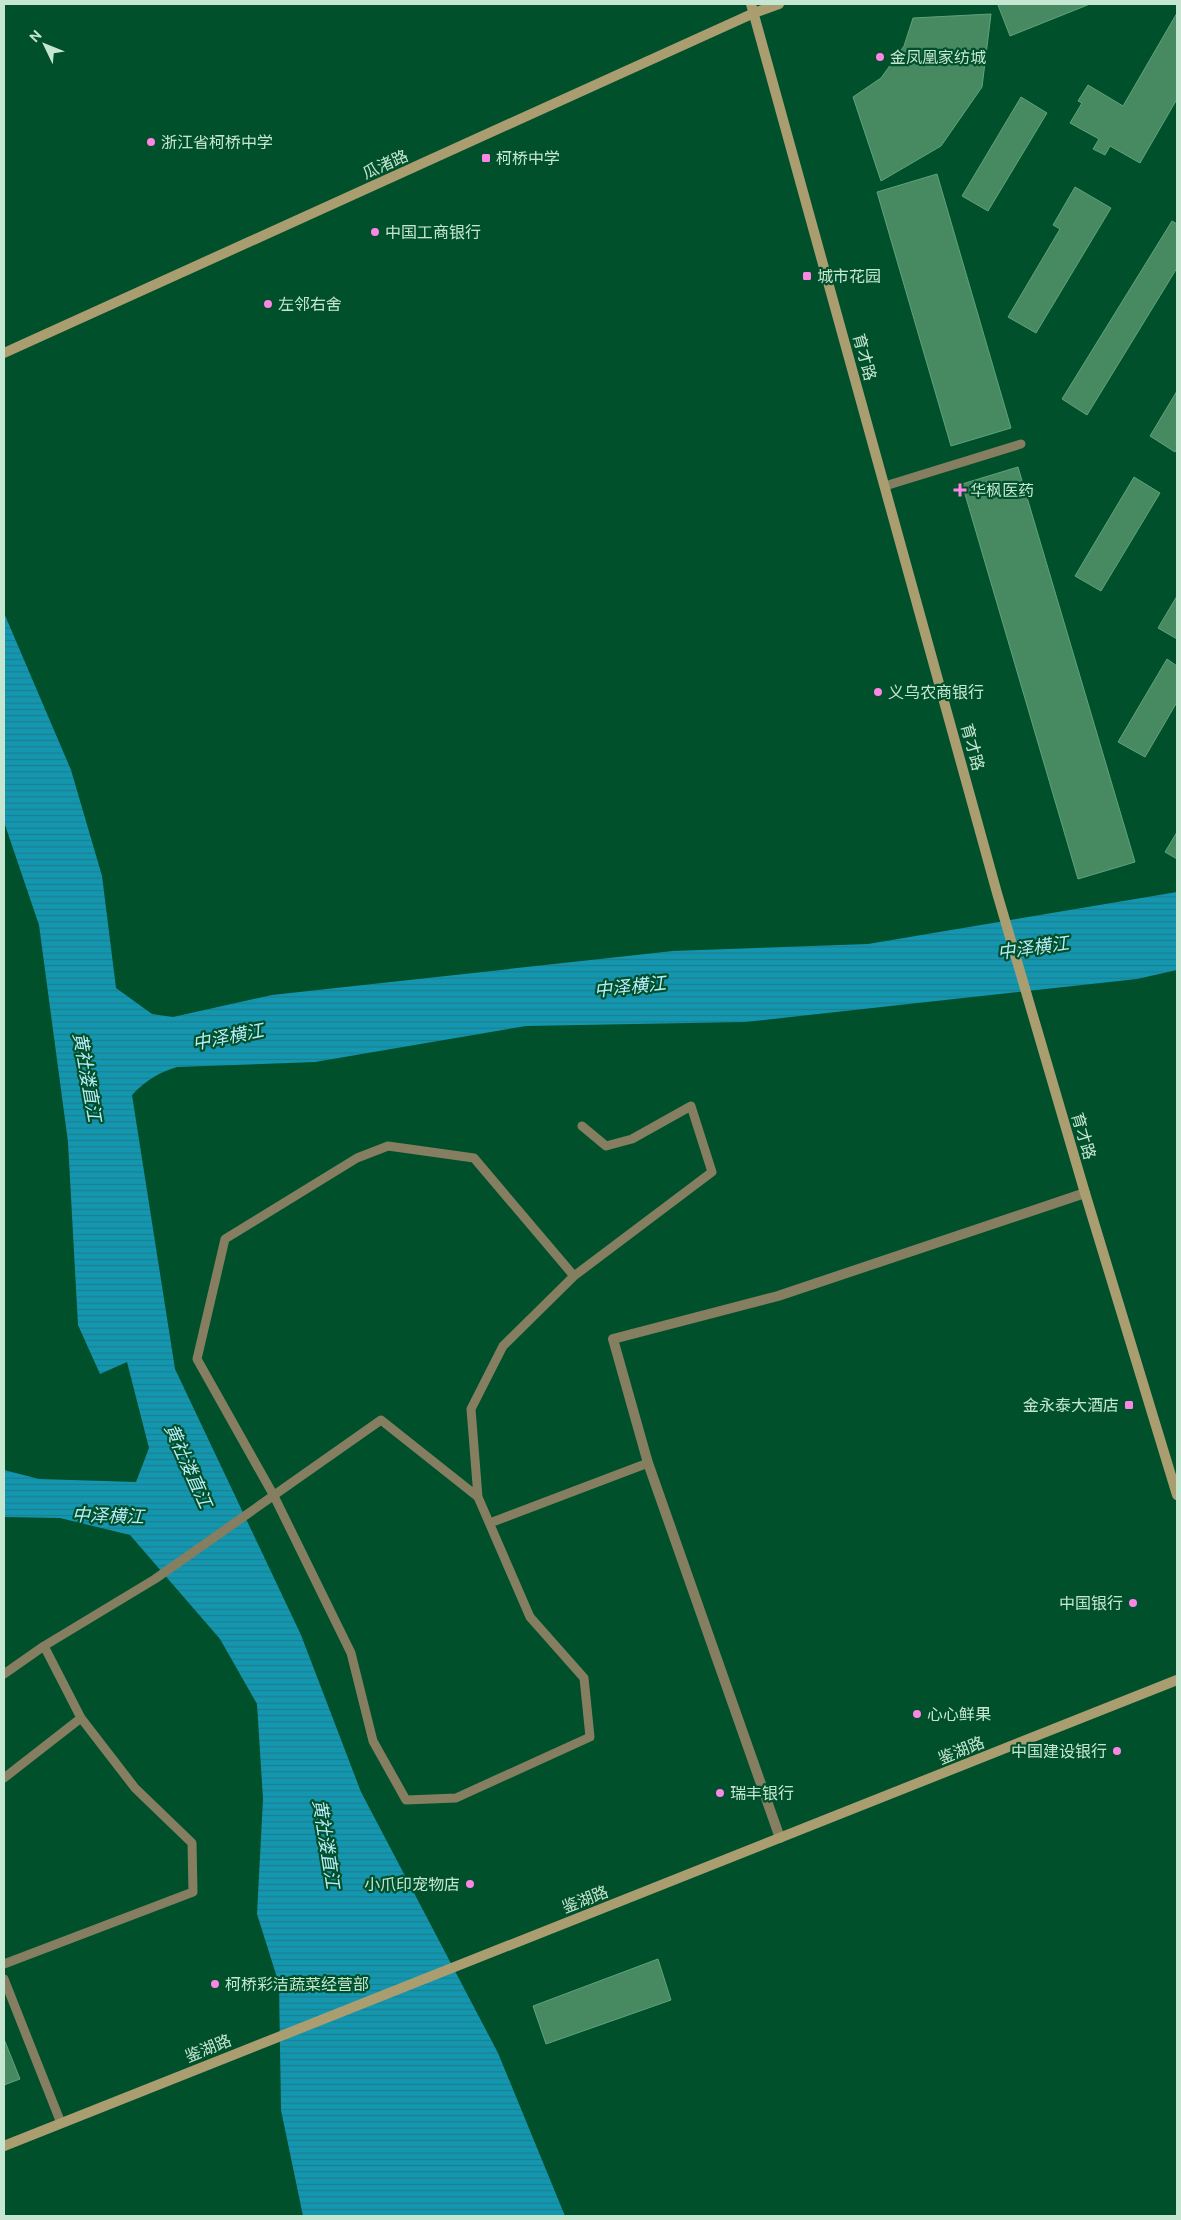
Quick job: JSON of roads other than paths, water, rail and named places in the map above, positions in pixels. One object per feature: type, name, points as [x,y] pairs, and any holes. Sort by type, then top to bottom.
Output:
[{"type":"street","name":"瓜渚路","points":[[4,353],[753,8],[778,4]]},
{"type":"street","name":"育才路","points":[[753,8],[1029,1005],[1177,1495]]},
{"type":"street","points":[[780,1838],[648,1463],[614,1339],[778,1296],[1085,1193]]},
{"type":"street","name":"鉴湖路","points":[[4,2146],[1177,1680]]},
{"type":"lane","points":[[885,486],[1021,444]]},
{"type":"lane","points":[[574,1276],[474,1158],[388,1146],[357,1158],[225,1239],[197,1359],[274,1496],[351,1653],[373,1741],[406,1800],[456,1798],[590,1737],[584,1678],[530,1617],[478,1497],[471,1409],[503,1346],[574,1276],[712,1172],[691,1106],[632,1139],[606,1146],[582,1126]]},
{"type":"lane","points":[[4,1674],[44,1646],[154,1579],[381,1420],[478,1497]]},
{"type":"lane","points":[[490,1523],[648,1463]]},
{"type":"lane","points":[[4,1964],[193,1892],[192,1843],[135,1788],[82,1718],[44,1646]]},
{"type":"lane","points":[[4,1778],[82,1718]]},
{"type":"lane","points":[[4,1979],[61,2123]]},
{"type":"water","points":[[4,613],[71,770],[102,876],[116,988],[152,1014],[173,1017],[272,995],[673,951],[868,944],[1177,892],[1177,970],[1137,979],[745,1022],[526,1026],[315,1062],[177,1067],[153,1078],[132,1095],[175,1369],[301,1635],[361,1792],[498,2053],[565,2216],[303,2216],[281,2110],[279,1984],[257,1914],[263,1799],[257,1704],[220,1639],[130,1535],[60,1518],[4,1517],[4,1470],[39,1479],[136,1482],[149,1448],[127,1362],[100,1374],[78,1325],[68,1142],[39,925],[4,822]]},
{"type":"place","name":"金凤凰家纺城","points":[[880,57]]},
{"type":"place","name":"浙江省柯桥中学","points":[[151,142]]},
{"type":"place","name":"柯桥中学","points":[[486,158]]},
{"type":"place","name":"中国工商银行","points":[[375,232]]},
{"type":"place","name":"城市花园","points":[[807,276]]},
{"type":"place","name":"左邻右舍","points":[[268,304]]},
{"type":"place","name":"华枫医药","points":[[960,490]]},
{"type":"place","name":"义乌农商银行","points":[[878,692]]},
{"type":"place","name":"金永泰大酒店","points":[[1129,1405]]},
{"type":"place","name":"中国银行","points":[[1133,1603]]},
{"type":"place","name":"心心鲜果","points":[[917,1714]]},
{"type":"place","name":"中国建设银行","points":[[1117,1751]]},
{"type":"place","name":"瑞丰银行","points":[[720,1793]]},
{"type":"place","name":"小爪印宠物店","points":[[470,1884]]},
{"type":"place","name":"柯桥彩洁蔬菜经营部","points":[[215,1984]]},
{"type":"water label","name":"中泽横江","points":[[1033,948]]},
{"type":"water label","name":"中泽横江","points":[[630,987]]},
{"type":"water label","name":"中泽横江","points":[[228,1037]]},
{"type":"water label","name":"黄社溇直江","points":[[87,1077]]},
{"type":"water label","name":"黄社溇直江","points":[[188,1466]]},
{"type":"water label","name":"中泽横江","points":[[108,1516]]},
{"type":"water label","name":"黄社溇直江","points":[[326,1844]]}]
